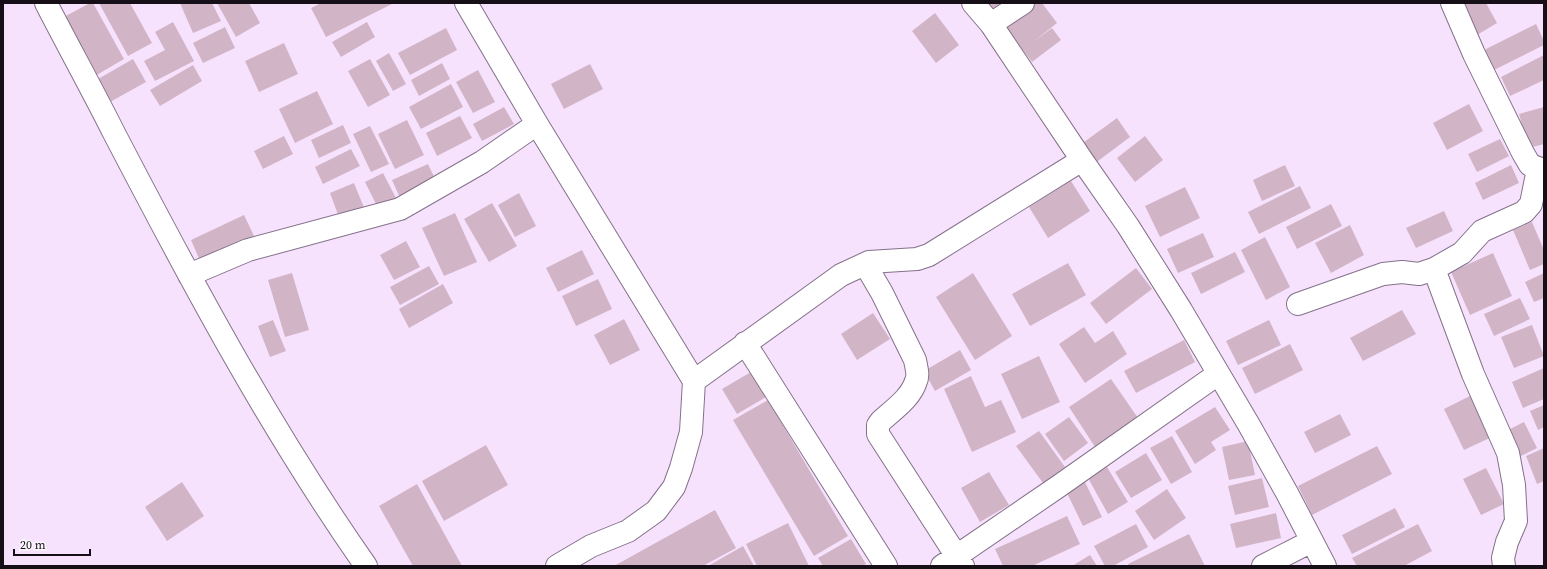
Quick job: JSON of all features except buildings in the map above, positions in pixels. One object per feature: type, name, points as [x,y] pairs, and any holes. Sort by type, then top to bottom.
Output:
[{"type":"street","points":[[466,3],[537,124],[694,381],[691,432],[682,468],[674,487],[656,511],[628,531],[591,546],[557,566]]},
{"type":"street","points":[[973,3],[991,24],[1128,226],[1181,310],[1249,425],[1325,566]]},
{"type":"street","points":[[991,24],[1023,3]]},
{"type":"street","points":[[1298,304],[1383,274],[1402,272],[1419,274],[1434,269],[1462,254],[1482,231],[1524,212],[1531,204],[1541,170],[1530,165],[1523,153],[1474,54],[1452,3]]},
{"type":"street","points":[[52,5],[189,275],[278,431],[343,534],[366,566]]},
{"type":"street","points":[[189,275],[248,250],[400,209],[482,162],[537,124]]},
{"type":"street","points":[[694,381],[745,343],[842,276],[865,264],[880,261],[917,259],[929,255],[1082,160]]},
{"type":"street","points":[[865,264],[882,293],[915,360],[917,380],[909,394],[878,425],[878,434],[953,563],[1218,374]]},
{"type":"street","points":[[1434,269],[1473,374],[1508,453],[1514,485],[1516,521],[1507,542],[1504,566]]},
{"type":"street","points":[[745,343],[886,566]]},
{"type":"street","points":[[1263,566],[1312,541]]}]
